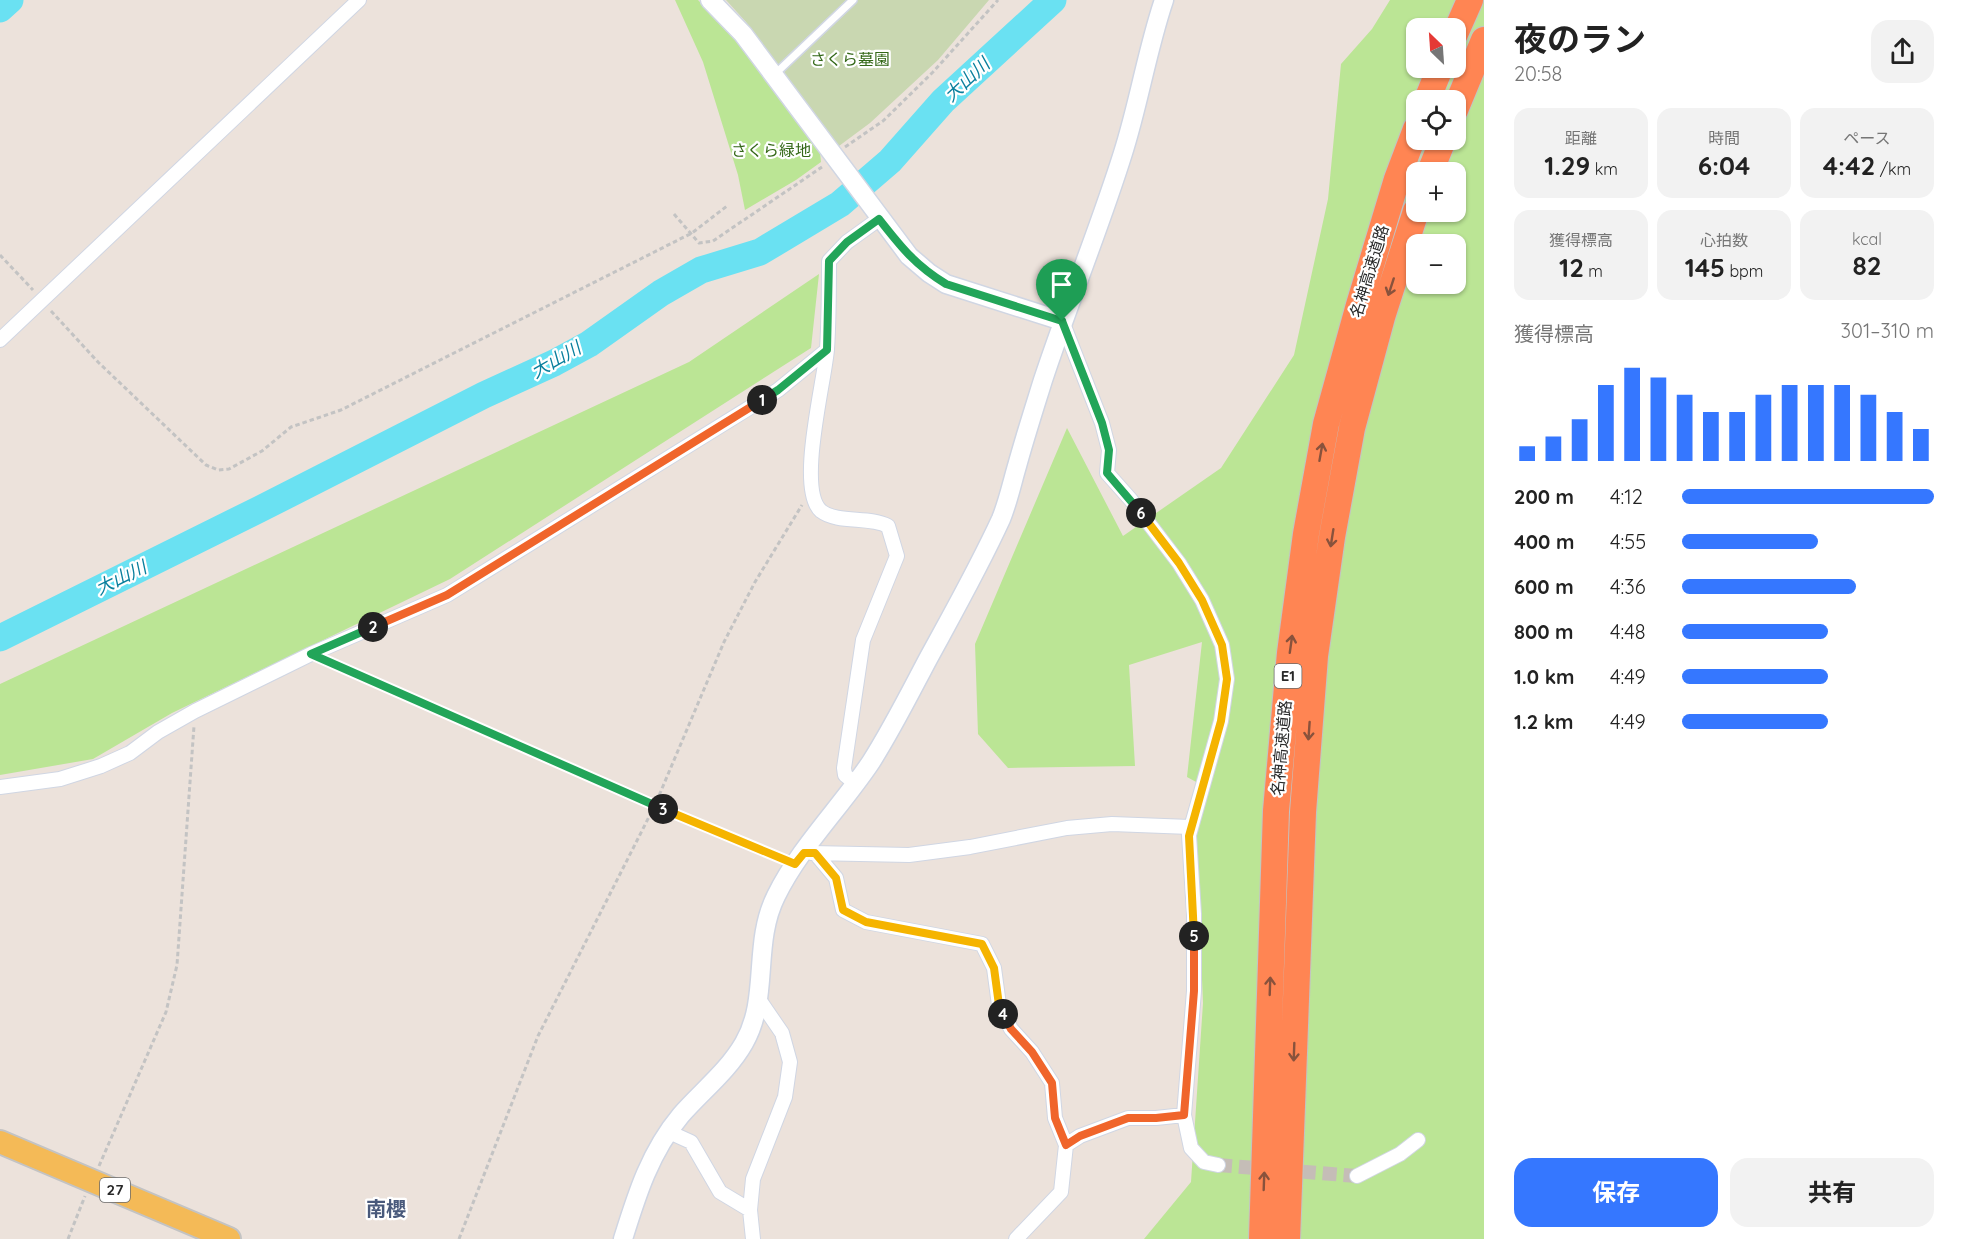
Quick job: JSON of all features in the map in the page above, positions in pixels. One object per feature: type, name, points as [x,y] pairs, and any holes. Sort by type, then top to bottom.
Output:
[{"type":"highway","points":[[1462,18],[1470,0]]},
{"type":"highway","points":[[1463,90],[1484,40]]},
{"type":"highway","name":"名神高速道路","points":[[1262,1239],[1276,811],[1290,653],[1306,534],[1326,424],[1397,179],[1408,150]]},
{"type":"highway","name":"名神高速道路","points":[[1287,1239],[1303,812],[1315,656],[1332,537],[1352,428],[1382,317],[1412,222]]},
{"type":"main road","name":"27","points":[[0,1142],[229,1239]]},
{"type":"street","points":[[0,340],[359,0]]},
{"type":"street","points":[[710,0],[743,34],[878,218],[909,256],[946,284],[1062,321]]},
{"type":"street","points":[[623,1239],[638,1188],[669,1131],[683,1113],[734,1060],[746,1041],[758,998],[763,932],[773,903],[871,761],[968,585],[1003,514],[1062,321],[1094,243],[1125,149],[1152,37],[1164,0]]},
{"type":"street","points":[[855,783],[845,776],[844,768],[863,640],[897,556],[888,526],[880,522],[832,516],[821,510],[811,490],[814,426],[827,350],[829,261],[847,242],[878,218]]},
{"type":"street","points":[[1062,321],[1102,423],[1109,450],[1107,473],[1131,500],[1179,563],[1202,600],[1222,645],[1227,679],[1221,721],[1189,836],[1194,914],[1194,991],[1184,1115],[1191,1148],[1204,1162],[1218,1165]]},
{"type":"street","points":[[0,787],[60,779],[101,766],[130,753],[158,732],[195,711],[311,654],[447,595],[778,390],[827,350]]},
{"type":"street","points":[[805,857],[909,855],[970,847],[1067,828],[1112,825],[1190,827]]},
{"type":"street","points":[[805,857],[836,878],[843,910],[866,922],[982,944],[994,968],[999,1005],[1011,1029],[1032,1052],[1052,1083],[1055,1118],[1066,1145],[1061,1192],[1016,1239]]},
{"type":"street","points":[[753,1239],[750,1210],[753,1179],[784,1097],[790,1062],[782,1033],[758,998]]},
{"type":"street","points":[[1066,1145],[1080,1136],[1128,1118],[1184,1115]]},
{"type":"street","points":[[669,1131],[691,1142],[720,1192],[750,1210]]},
{"type":"street","points":[[1357,1176],[1400,1154],[1418,1140]]},
{"type":"lane","points":[[773,76],[853,0]]},
{"type":"path","points":[[675,214],[699,243],[713,241],[837,162],[846,146],[883,121],[933,72],[998,0]]},
{"type":"path","points":[[0,255],[98,362],[206,465],[218,470],[229,469],[262,451],[291,427],[341,410],[690,234],[728,206]]},
{"type":"path","points":[[459,1239],[538,1036],[655,805],[729,632],[755,582],[811,490]]},
{"type":"path","points":[[311,654],[655,805],[805,857]]},
{"type":"path","points":[[68,1239],[166,1012],[177,965],[195,711]]},
{"type":"green space","name":"さくら緑地","points":[[675,0],[698,0],[737,39],[820,152],[821,162],[796,180],[745,210],[738,175],[703,62]]},
{"type":"green space","name":"さくら墓園","points":[[726,0],[989,0],[938,60],[870,123],[839,146],[746,22]]},
{"type":"green space","points":[[1390,0],[1484,0],[1484,1239],[1144,1239],[1191,1182],[1203,1003],[1196,833],[1209,789],[1187,777],[1202,642],[1129,665],[1135,766],[1008,768],[978,734],[975,644],[1067,428],[1123,536],[1221,468],[1294,355],[1328,199],[1341,64],[1372,29]]},
{"type":"green space","points":[[819,274],[811,348],[450,579],[172,713],[93,759],[0,775],[0,684],[689,362]]},
{"type":"waterway","points":[[0,9],[10,0]]},
{"type":"waterway","name":"大山川","points":[[0,638],[484,395],[554,363],[589,344],[661,293],[701,270],[760,252],[840,204],[890,161],[943,101],[1053,0]]},
{"type":"tunnel","points":[[1218,1165],[1357,1176]]},
{"type":"district","name":"南櫻","points":[[386,1209]]},
{"type":"route","points":[[879,219],[909,256],[946,284],[1062,321],[1102,423],[1109,450],[1107,473],[1131,500],[1179,563],[1202,600],[1222,645],[1227,679],[1221,721],[1189,836],[1194,914],[1194,991],[1184,1115],[1128,1118],[1080,1136],[1066,1145],[1055,1118],[1052,1083],[1032,1052],[1011,1029],[999,1005],[994,968],[982,944],[866,922],[843,910],[836,878],[815,853],[804,853],[795,864],[311,654],[447,595],[778,390],[827,350],[829,261],[847,242],[879,219]]}]
